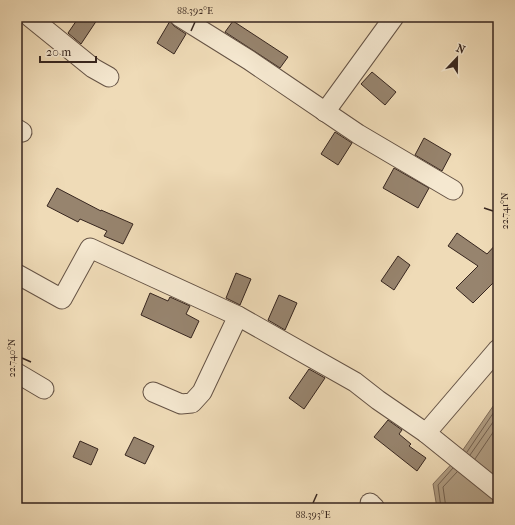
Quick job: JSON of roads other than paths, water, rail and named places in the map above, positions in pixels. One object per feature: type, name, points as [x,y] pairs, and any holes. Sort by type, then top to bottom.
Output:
[{"type":"street","points":[[30,17],[93,68],[109,77]]},
{"type":"street","points":[[180,17],[249,60],[325,112],[398,158],[453,190]]},
{"type":"street","points":[[325,112],[394,17]]},
{"type":"street","points":[[17,274],[62,299],[90,248],[238,316],[355,382],[378,400],[426,433],[498,491]]},
{"type":"street","points":[[153,392],[181,404],[192,403],[202,392],[238,316]]},
{"type":"street","points":[[426,433],[498,349]]},
{"type":"street","points":[[17,373],[44,389]]},
{"type":"water","points":[[498,399],[498,508],[437,508],[433,484],[458,457]]}]
